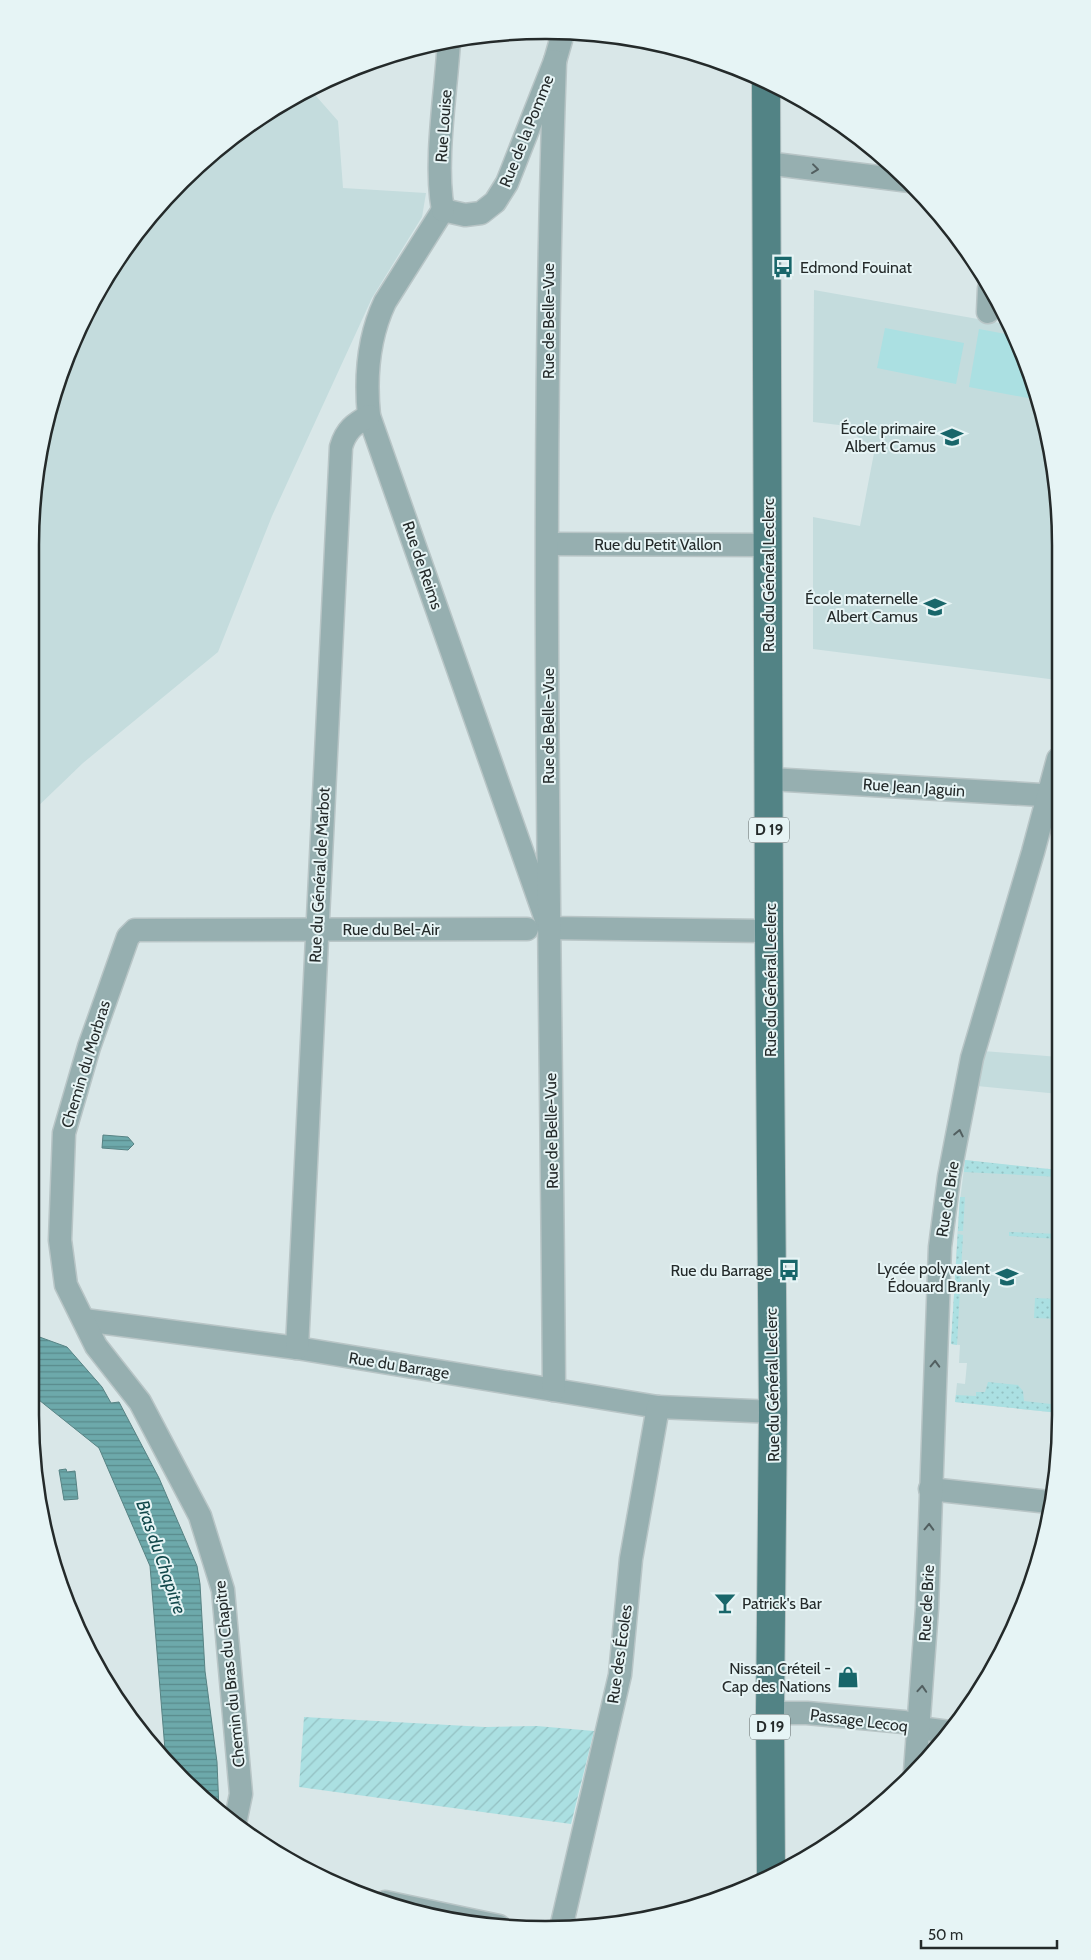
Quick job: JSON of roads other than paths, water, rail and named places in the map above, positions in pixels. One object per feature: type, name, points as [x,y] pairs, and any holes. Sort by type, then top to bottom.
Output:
[{"type":"main road","name":"Rue du Général Leclerc","points":[[766,89],[773,1412],[770,1713],[771,1868]]},
{"type":"street","name":"Rue de la Pomme","points":[[443,210],[465,215],[481,213],[495,202],[507,184],[555,61],[561,39]]},
{"type":"street","name":"Rue Louise","points":[[443,210],[440,193],[440,167],[449,48]]},
{"type":"street","name":"Rue de Belle-Vue","points":[[554,1390],[549,928],[548,253],[555,61]]},
{"type":"street","points":[[766,163],[895,179]]},
{"type":"street","name":"Rue de Reims","points":[[443,210],[385,302],[377,318],[366,383],[369,416],[549,928]]},
{"type":"street","points":[[988,312],[989,300]]},
{"type":"street","name":"Rue du Général de Marbot","points":[[296,1348],[341,448],[345,434],[354,424],[369,416]]},
{"type":"street","name":"Rue du Petit Vallon","points":[[548,544],[768,545]]},
{"type":"street","name":"Rue Jean Jaguin","points":[[770,779],[1052,796]]},
{"type":"street","name":"Rue de Brie","points":[[916,1760],[927,1608],[940,1247],[949,1177],[972,1058],[1033,852],[1052,796]]},
{"type":"street","points":[[549,928],[769,930]]},
{"type":"street","name":"Rue du Bel-Air","points":[[135,930],[527,929]]},
{"type":"street","name":"Chemin du Morbras","points":[[84,1320],[66,1286],[60,1240],[64,1133],[109,986],[128,937],[135,930]]},
{"type":"street","name":"Rue du Barrage","points":[[84,1320],[296,1348],[658,1407],[773,1412]]},
{"type":"street","name":"Chemin du Bras du Chapitre","points":[[84,1320],[96,1346],[140,1402],[164,1444],[200,1516],[223,1590],[241,1794],[236,1816]]},
{"type":"street","name":"Rue des Écoles","points":[[563,1920],[620,1675],[631,1559],[658,1407]]},
{"type":"street","points":[[930,1489],[1045,1502]]},
{"type":"street","name":"Passage Lecoq","points":[[770,1713],[806,1713],[904,1722],[919,1728],[941,1731]]},
{"type":"water","points":[[103,1135],[128,1137],[134,1144],[128,1150],[102,1148]]},
{"type":"water","name":"Bras du Chapitre","points":[[39,1337],[67,1347],[102,1387],[111,1403],[119,1402],[159,1478],[197,1566],[200,1584],[205,1671],[217,1762],[219,1801],[187,1773],[165,1749],[150,1566],[99,1448],[39,1400]]},
{"type":"water","points":[[66,1469],[67,1472],[75,1471],[78,1499],[64,1500],[59,1470]]},
{"type":"place","name":"Edmond Fouinat","points":[[783,267]]},
{"type":"place","name":"École primaire Albert Camus","points":[[952,437]]},
{"type":"place","name":"École maternelle Albert Camus","points":[[935,607]]},
{"type":"place","name":"Rue du Barrage","points":[[789,1270]]},
{"type":"place","name":"Lycée polyvalent Édouard Branly","points":[[1007,1277]]},
{"type":"place","name":"Patrick's Bar","points":[[725,1603]]},
{"type":"place","name":"Nissan Créteil - Cap des Nations","points":[[848,1677]]}]
